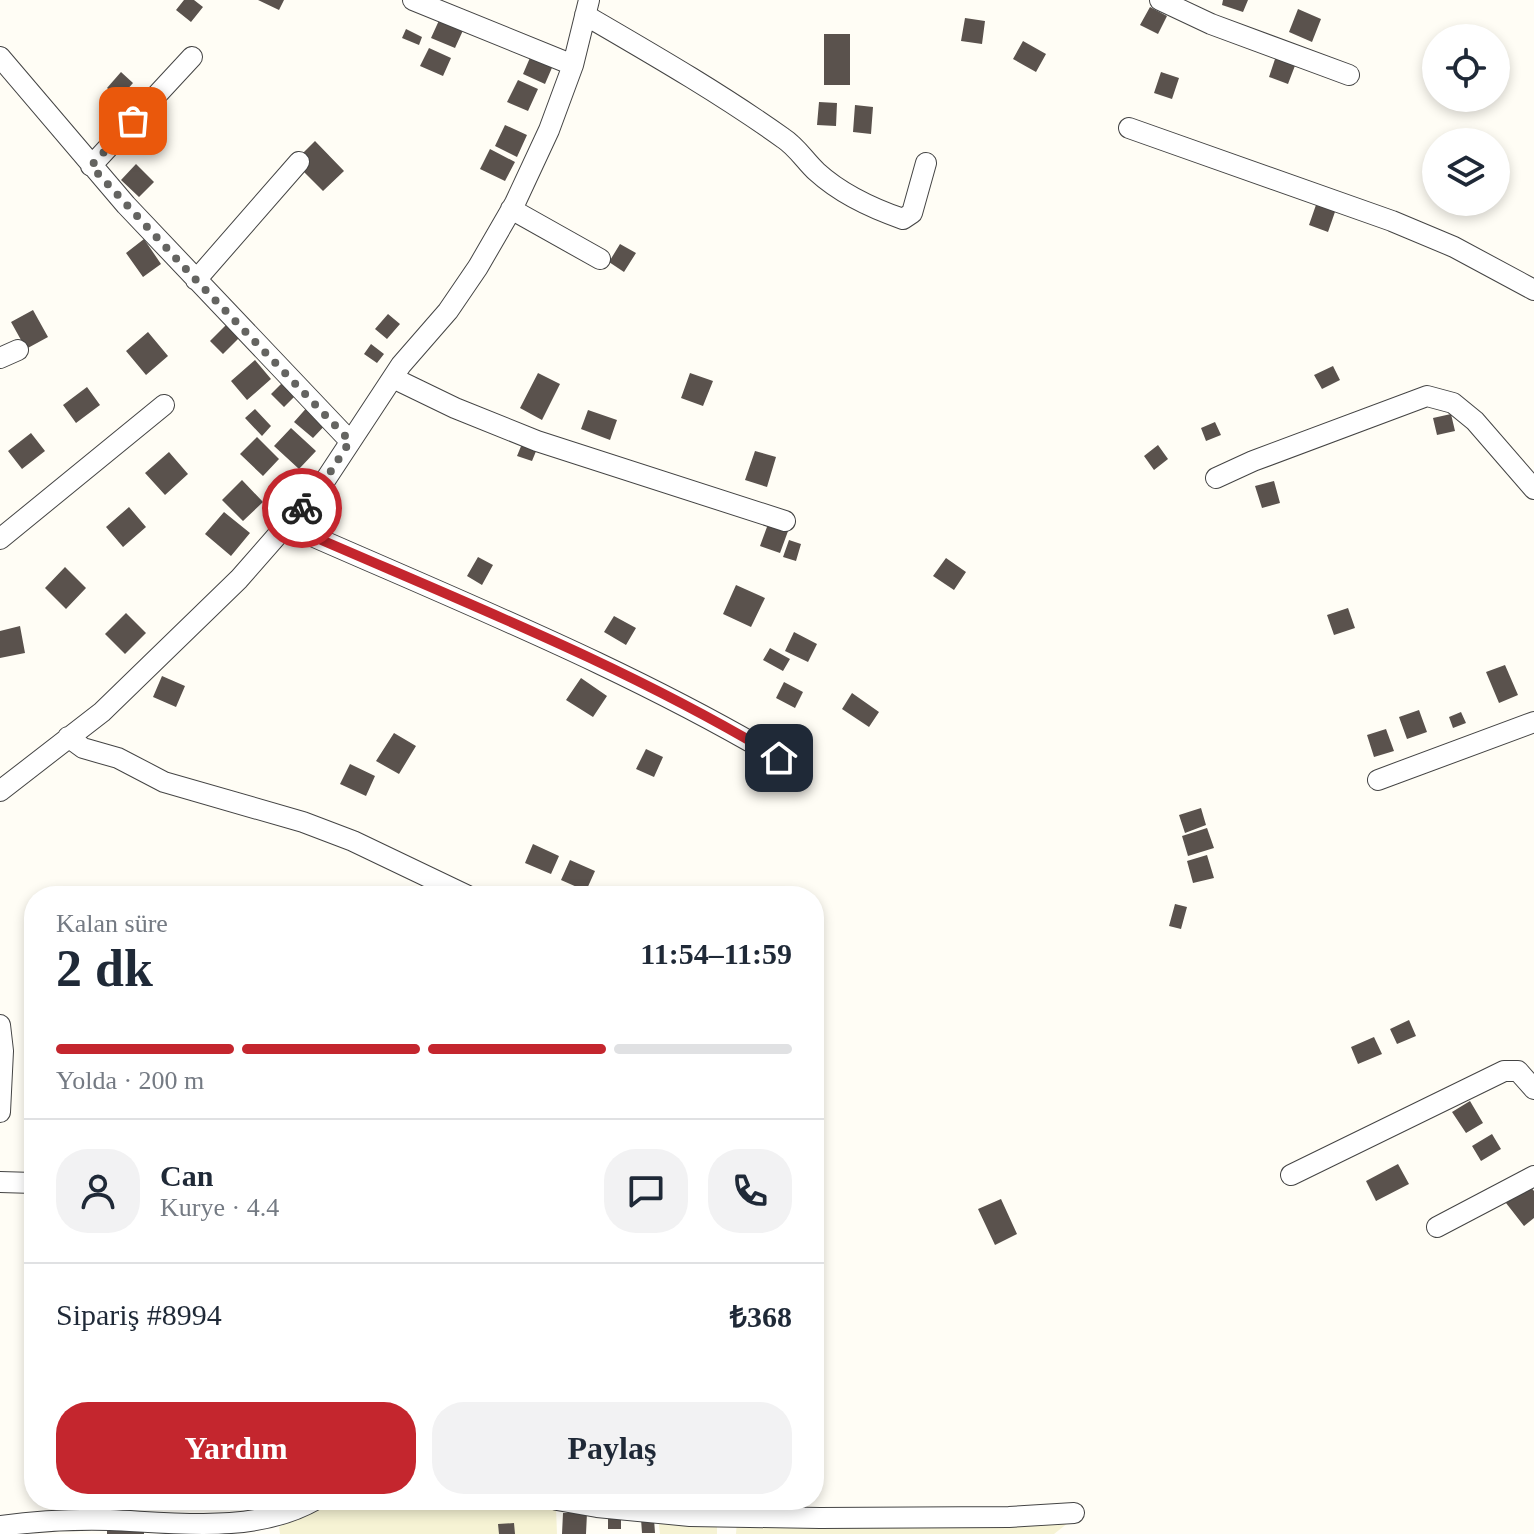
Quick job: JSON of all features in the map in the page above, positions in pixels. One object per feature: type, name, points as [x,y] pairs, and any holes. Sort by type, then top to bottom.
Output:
[{"type":"street","points":[[413,0],[573,65]]},
{"type":"street","points":[[1160,0],[1211,24],[1349,75]]},
{"type":"street","points":[[0,791],[102,712],[239,579],[324,482],[393,378],[448,311],[478,267],[511,209],[549,130],[573,65],[587,8],[768,127],[794,147],[826,180],[890,214],[903,219],[912,213],[926,163]]},
{"type":"street","points":[[0,57],[91,166],[350,441]]},
{"type":"street","points":[[91,166],[192,57]]},
{"type":"street","points":[[1129,128],[1392,221],[1454,247],[1534,290]]},
{"type":"street","points":[[196,280],[299,162]]},
{"type":"street","points":[[511,209],[600,259]]},
{"type":"street","points":[[393,378],[455,408],[537,441],[785,521]]},
{"type":"street","points":[[1216,478],[1427,396],[1453,403],[1475,421],[1534,489]]},
{"type":"street","points":[[0,539],[164,405]]},
{"type":"street","points":[[287,525],[596,662],[675,700],[800,771]]},
{"type":"street","points":[[1378,780],[1534,722]]},
{"type":"street","points":[[68,737],[83,748],[118,758],[164,782],[207,797],[273,813],[353,841],[447,886]]},
{"type":"street","points":[[0,1025],[3,1051],[0,1112]]},
{"type":"street","points":[[1291,1175],[1504,1071],[1518,1071],[1534,1089]]},
{"type":"street","points":[[1437,1227],[1534,1176]]},
{"type":"street","points":[[0,1182],[24,1183]]},
{"type":"street","points":[[0,1526],[66,1520],[244,1524],[294,1510]]},
{"type":"street","points":[[627,1510],[690,1516],[836,1518],[1009,1517],[1074,1513]]},
{"type":"shaded area","points":[[310,1510],[556,1510],[557,1534],[280,1534],[279,1527]]},
{"type":"shaded area","points":[[658,1517],[717,1521],[717,1534],[660,1534]]},
{"type":"shaded area","points":[[1073,1519],[1054,1534],[736,1534],[737,1520]]},
{"type":"building","points":[[184,0],[194,0],[203,7],[191,22],[176,10]]},
{"type":"building","points":[[258,0],[284,0],[279,10]]},
{"type":"building","points":[[1223,0],[1248,0],[1243,12],[1222,5]]},
{"type":"building","points":[[1150,7],[1167,16],[1158,34],[1140,25]]},
{"type":"building","points":[[1298,9],[1321,19],[1312,42],[1289,32]]},
{"type":"building","points":[[441,16],[465,26],[455,48],[431,38]]},
{"type":"building","points":[[965,18],[985,21],[982,44],[961,41]]},
{"type":"building","points":[[406,29],[422,37],[419,45],[402,38]]},
{"type":"building","points":[[824,34],[850,34],[850,85],[824,85]]},
{"type":"building","points":[[1023,41],[1046,54],[1036,72],[1013,59]]},
{"type":"building","points":[[429,48],[451,58],[443,76],[420,66]]},
{"type":"building","points":[[532,53],[554,63],[545,84],[523,74]]},
{"type":"building","points":[[1276,56],[1296,63],[1288,84],[1269,77]]},
{"type":"building","points":[[121,72],[133,83],[119,99],[107,88]]},
{"type":"building","points":[[1161,72],[1179,78],[1172,99],[1154,93]]},
{"type":"building","points":[[518,80],[538,89],[528,111],[507,102]]},
{"type":"building","points":[[819,102],[837,103],[836,126],[817,125]]},
{"type":"building","points":[[855,105],[873,107],[871,134],[853,132]]},
{"type":"building","points":[[505,125],[527,135],[517,157],[495,146]]},
{"type":"building","points":[[315,141],[344,171],[323,191],[294,162]]},
{"type":"building","points":[[490,149],[515,162],[505,181],[480,169]]},
{"type":"building","points":[[136,164],[154,182],[139,197],[121,180]]},
{"type":"building","points":[[1317,202],[1336,209],[1328,232],[1309,225]]},
{"type":"building","points":[[144,239],[161,264],[143,277],[126,253]]},
{"type":"building","points":[[620,244],[636,253],[624,272],[609,262]]},
{"type":"building","points":[[33,310],[48,337],[26,349],[11,322]]},
{"type":"building","points":[[388,314],[400,324],[387,339],[375,329]]},
{"type":"building","points":[[226,325],[239,338],[223,354],[210,341]]},
{"type":"building","points":[[148,332],[168,356],[146,375],[126,351]]},
{"type":"building","points":[[371,344],[384,354],[377,363],[364,354]]},
{"type":"building","points":[[255,360],[271,379],[247,400],[231,381]]},
{"type":"building","points":[[1333,366],[1340,380],[1322,389],[1314,375]]},
{"type":"building","points":[[538,373],[560,384],[542,420],[520,408]]},
{"type":"building","points":[[690,373],[713,381],[703,406],[681,398]]},
{"type":"building","points":[[284,381],[297,394],[284,407],[271,394]]},
{"type":"building","points":[[87,387],[100,405],[76,423],[63,405]]},
{"type":"building","points":[[310,404],[329,421],[313,438],[294,422]]},
{"type":"building","points":[[255,409],[271,426],[262,436],[245,418]]},
{"type":"building","points":[[588,410],[617,420],[610,440],[581,429]]},
{"type":"building","points":[[1451,414],[1455,431],[1437,435],[1433,418]]},
{"type":"building","points":[[1215,422],[1221,435],[1206,441],[1201,428]]},
{"type":"building","points":[[291,428],[316,451],[299,469],[274,446]]},
{"type":"building","points":[[31,433],[45,451],[22,469],[8,451]]},
{"type":"building","points":[[257,437],[279,459],[263,476],[240,454]]},
{"type":"building","points":[[524,439],[539,444],[532,461],[517,456]]},
{"type":"building","points":[[1158,445],[1168,459],[1154,470],[1144,456]]},
{"type":"building","points":[[755,451],[776,457],[767,487],[745,480]]},
{"type":"building","points":[[169,452],[188,474],[165,495],[145,473]]},
{"type":"building","points":[[242,480],[263,502],[243,521],[222,500]]},
{"type":"building","points":[[1274,481],[1280,503],[1262,508],[1255,486]]},
{"type":"building","points":[[129,507],[146,527],[123,547],[106,527]]},
{"type":"building","points":[[224,512],[250,533],[231,556],[205,534]]},
{"type":"building","points":[[771,516],[791,523],[780,553],[760,546]]},
{"type":"building","points":[[789,540],[801,544],[796,561],[783,557]]},
{"type":"building","points":[[478,557],[493,565],[482,585],[467,576]]},
{"type":"building","points":[[946,558],[966,572],[954,590],[933,576]]},
{"type":"building","points":[[65,567],[86,588],[66,609],[45,588]]},
{"type":"building","points":[[736,585],[765,598],[751,627],[723,614]]},
{"type":"building","points":[[1348,608],[1355,628],[1334,635],[1327,615]]},
{"type":"building","points":[[126,613],[146,633],[125,654],[105,634]]},
{"type":"building","points":[[614,616],[636,628],[626,645],[604,632]]},
{"type":"building","points":[[20,626],[25,653],[0,658],[0,631]]},
{"type":"building","points":[[794,632],[817,644],[808,662],[785,651]]},
{"type":"building","points":[[770,648],[790,659],[783,671],[763,660]]},
{"type":"building","points":[[1505,665],[1518,695],[1499,703],[1486,672]]},
{"type":"building","points":[[162,676],[185,686],[176,707],[153,697]]},
{"type":"building","points":[[581,678],[607,696],[593,717],[566,700]]},
{"type":"building","points":[[784,682],[803,692],[795,708],[776,698]]},
{"type":"building","points":[[852,693],[879,712],[869,727],[842,709]]},
{"type":"building","points":[[1419,710],[1427,732],[1407,739],[1399,717]]},
{"type":"building","points":[[1461,712],[1466,723],[1453,728],[1449,717]]},
{"type":"building","points":[[1386,729],[1394,751],[1374,757],[1367,735]]},
{"type":"building","points":[[394,733],[416,746],[399,774],[376,761]]},
{"type":"building","points":[[646,749],[663,757],[654,777],[636,769]]},
{"type":"building","points":[[350,764],[375,776],[366,796],[340,784]]},
{"type":"building","points":[[1201,808],[1206,825],[1185,833],[1179,815]]},
{"type":"building","points":[[1207,828],[1214,848],[1188,856],[1182,836]]},
{"type":"building","points":[[533,844],[559,856],[551,874],[525,863]]},
{"type":"building","points":[[1207,855],[1214,878],[1193,883],[1187,861]]},
{"type":"building","points":[[570,860],[595,871],[588,886],[575,886],[561,880]]},
{"type":"building","points":[[1175,904],[1187,907],[1181,929],[1169,926]]},
{"type":"building","points":[[1409,1020],[1416,1036],[1397,1044],[1390,1029]]},
{"type":"building","points":[[1374,1037],[1382,1054],[1358,1064],[1351,1047]]},
{"type":"building","points":[[1470,1101],[1483,1123],[1466,1133],[1452,1112]]},
{"type":"building","points":[[1492,1134],[1501,1149],[1481,1161],[1472,1146]]},
{"type":"building","points":[[1398,1164],[1409,1184],[1376,1201],[1366,1181]]},
{"type":"building","points":[[1529,1185],[1534,1191],[1534,1218],[1524,1226],[1506,1203]]},
{"type":"building","points":[[1001,1199],[1017,1234],[995,1245],[978,1209]]},
{"type":"building","points":[[563,1513],[587,1513],[586,1534],[562,1534]]},
{"type":"building","points":[[608,1514],[621,1514],[621,1529],[608,1529]]},
{"type":"building","points":[[641,1519],[654,1519],[655,1533],[642,1533]]},
{"type":"building","points":[[514,1523],[515,1534],[499,1534],[498,1524]]},
{"type":"building","points":[[107,1527],[144,1527],[144,1534],[107,1534]]},
{"type":"way so far","points":[[133,121],[91,166],[350,441],[324,482],[302,508]]},
{"type":"route","points":[[302,508],[287,525],[596,662],[675,700],[779,758]]}]
